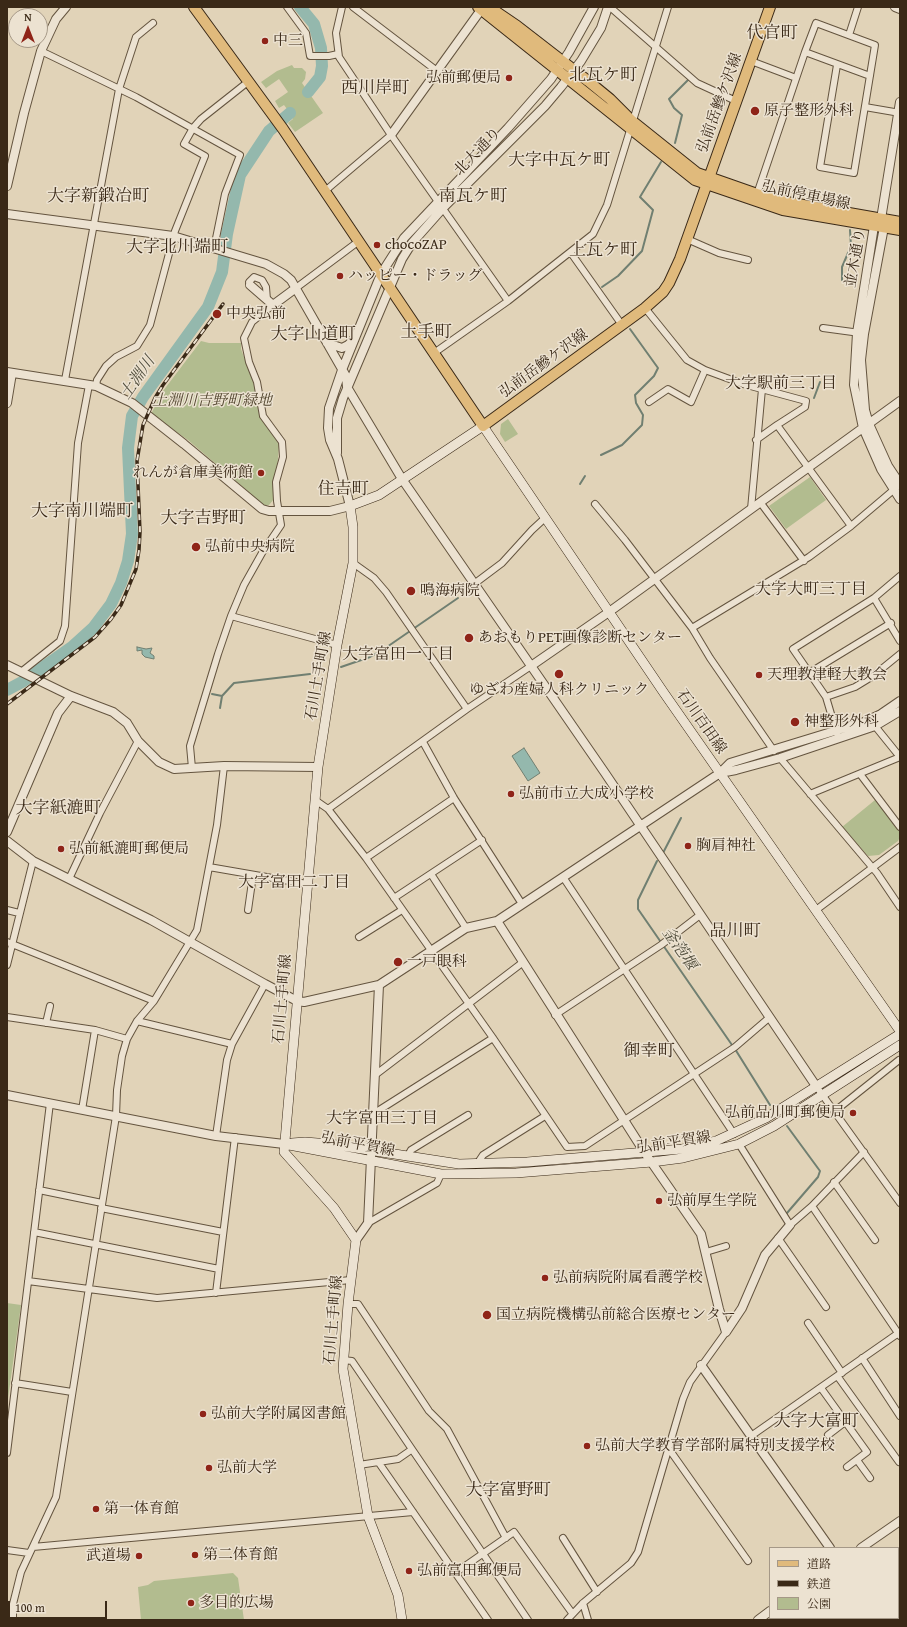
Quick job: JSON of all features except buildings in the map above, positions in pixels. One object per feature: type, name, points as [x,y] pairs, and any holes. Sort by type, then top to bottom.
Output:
[{"type":"main road","points":[[194,7],[283,128],[483,426],[379,495],[350,506]]},
{"type":"main road","name":"弘前岳鰺ケ沢線","points":[[483,426],[645,308],[663,292],[669,283],[687,239],[770,7]]},
{"type":"main road","points":[[483,8],[571,74],[695,180],[708,181]]},
{"type":"main road","name":"弘前停車場線","points":[[708,181],[900,230]]},
{"type":"main road","name":"弘前停車場線","points":[[708,181],[784,210],[880,224],[900,222]]},
{"type":"main road","name":"石川百田線","points":[[483,426],[609,612],[900,1031]]},
{"type":"main road","name":"石川土手町線","points":[[284,1144],[318,767],[353,563],[353,527],[350,506]]},
{"type":"main road","name":"弘前平賀線","points":[[284,1144],[305,1142],[371,1150],[439,1162],[477,1164],[645,1153],[682,1149],[716,1142],[766,1118],[900,1034]]},
{"type":"main road","name":"弘前平賀線","points":[[284,1144],[440,1174],[516,1173],[652,1162],[715,1152],[739,1144],[774,1126],[900,1045]]},
{"type":"main road","points":[[284,1144],[284,1152],[334,1208],[356,1240]]},
{"type":"main road","name":"石川土手町線","points":[[356,1240],[343,1360],[368,1516],[398,1595],[402,1620]]},
{"type":"street","points":[[287,7],[306,33],[310,56],[329,56],[338,54]]},
{"type":"street","points":[[342,7],[336,33],[338,54],[391,135],[508,301]]},
{"type":"street","points":[[353,7],[437,70]]},
{"type":"street","name":"北大通り","points":[[338,459],[337,418],[347,386],[389,286],[412,243],[440,205],[560,66],[594,7]]},
{"type":"street","points":[[609,7],[656,46],[697,83],[736,102]]},
{"type":"street","name":"北大通り","points":[[338,459],[330,440],[328,418],[334,391],[381,274],[404,238],[545,106],[571,74],[601,28],[609,7]]},
{"type":"street","points":[[434,353],[508,301],[593,234],[607,205],[668,7]]},
{"type":"street","points":[[849,35],[858,7]]},
{"type":"street","points":[[895,7],[900,9]]},
{"type":"street","points":[[7,186],[24,113],[41,51],[56,19],[63,8]]},
{"type":"street","points":[[325,191],[391,135],[483,8]]},
{"type":"street","points":[[64,380],[119,89],[136,37],[153,23]]},
{"type":"street","points":[[757,194],[816,23],[875,45],[854,173],[820,167],[837,65]]},
{"type":"street","points":[[41,51],[119,89],[240,155],[224,194],[216,249]]},
{"type":"street","points":[[805,52],[870,76]]},
{"type":"street","points":[[751,61],[796,78]]},
{"type":"street","points":[[21,672],[60,641],[65,626],[78,443],[92,385],[106,366],[116,356],[137,346],[150,325],[173,236],[205,156],[184,144],[193,128],[218,104],[249,80]]},
{"type":"street","name":"並木通り","points":[[900,102],[860,333],[862,383],[866,426],[888,466],[897,487],[900,499]]},
{"type":"street","points":[[865,106],[899,112]]},
{"type":"street","points":[[7,214],[93,224],[173,236],[275,268],[291,280],[346,376],[347,386],[402,479],[531,666],[816,1086],[900,1202]]},
{"type":"street","points":[[687,239],[719,253],[748,260]]},
{"type":"street","points":[[192,768],[190,746],[218,654],[244,584],[262,553],[281,525],[276,482],[283,457],[282,442],[263,416],[256,382],[249,362],[244,338],[252,322],[270,303],[296,288],[359,241]]},
{"type":"street","points":[[571,252],[622,325]]},
{"type":"street","points":[[258,277],[262,280],[266,287],[270,303],[250,286],[249,282],[252,278],[258,277]]},
{"type":"street","points":[[645,308],[687,360],[705,370],[762,389],[806,401],[805,407],[756,440]]},
{"type":"street","points":[[823,328],[860,333]]},
{"type":"street","points":[[327,344],[339,348],[345,347],[352,342],[357,333]]},
{"type":"street","points":[[649,402],[668,389],[691,402],[705,370]]},
{"type":"street","points":[[7,403],[10,373],[92,385],[134,405],[184,444],[262,509],[279,511],[330,511],[350,506],[338,459]]},
{"type":"street","points":[[751,509],[756,440],[762,389]]},
{"type":"street","points":[[328,809],[467,709],[609,612],[900,401]]},
{"type":"street","points":[[777,425],[850,526]]},
{"type":"street","points":[[692,628],[804,561],[850,526],[897,487]]},
{"type":"street","points":[[760,502],[804,561]]},
{"type":"street","points":[[595,504],[692,628],[710,658],[774,751]]},
{"type":"street","points":[[474,584],[502,563],[545,518]]},
{"type":"street","points":[[353,563],[378,583],[413,629],[467,709]]},
{"type":"street","points":[[837,735],[826,697],[793,649],[874,598],[900,576]]},
{"type":"street","points":[[874,598],[900,640]]},
{"type":"street","points":[[232,616],[338,645]]},
{"type":"street","points":[[809,673],[890,623]]},
{"type":"street","points":[[826,697],[855,687],[873,676],[900,654]]},
{"type":"street","points":[[7,665],[71,696],[113,712],[127,723],[138,741],[159,762],[174,769],[224,766],[318,767]]},
{"type":"street","points":[[7,832],[58,713],[71,696]]},
{"type":"street","points":[[720,773],[780,758],[837,735],[876,717],[900,701]]},
{"type":"street","points":[[7,841],[33,861],[190,941],[296,1001],[304,1002],[379,984],[466,928],[497,921],[720,773],[730,763],[875,726],[900,711]]},
{"type":"street","points":[[810,794],[900,757],[875,726]]},
{"type":"street","points":[[69,879],[100,812],[138,741]]},
{"type":"street","points":[[423,742],[454,798],[522,904]]},
{"type":"street","points":[[780,758],[872,867],[900,907]]},
{"type":"street","points":[[13,1620],[17,1588],[21,1572],[56,1496],[116,1116],[117,1090],[122,1056],[127,1039],[137,1021],[154,1001],[197,930],[217,825],[224,766]]},
{"type":"street","points":[[860,774],[900,827]]},
{"type":"street","points":[[366,858],[454,798]]},
{"type":"street","points":[[315,800],[328,809],[366,858],[493,1038],[566,1147],[585,1146],[735,1047],[770,1017]]},
{"type":"street","points":[[394,898],[482,840]]},
{"type":"street","points":[[816,910],[900,847]]},
{"type":"street","points":[[7,964],[10,943],[33,861]]},
{"type":"street","points":[[209,867],[307,884]]},
{"type":"street","points":[[431,874],[466,928]]},
{"type":"street","points":[[248,910],[253,875]]},
{"type":"street","points":[[563,877],[734,1134]]},
{"type":"street","points":[[7,910],[19,913]]},
{"type":"street","points":[[359,937],[402,910]]},
{"type":"street","points":[[555,1014],[662,945],[700,915]]},
{"type":"street","points":[[497,921],[522,963],[625,1119],[645,1153],[701,1234],[726,1332]]},
{"type":"street","points":[[10,943],[154,1001]]},
{"type":"street","points":[[375,1075],[522,963]]},
{"type":"street","points":[[216,1136],[227,1060],[232,1044],[265,984]]},
{"type":"street","points":[[368,1223],[379,984]]},
{"type":"street","points":[[46,1023],[50,1006]]},
{"type":"street","points":[[7,1017],[95,1030],[127,1039]]},
{"type":"street","points":[[137,1021],[232,1044]]},
{"type":"street","points":[[82,1110],[95,1030]]},
{"type":"street","points":[[373,1114],[493,1038]]},
{"type":"street","points":[[835,1111],[899,1060]]},
{"type":"street","points":[[7,1095],[216,1136],[235,1137],[284,1144]]},
{"type":"street","points":[[7,1453],[9,1425],[50,1103]]},
{"type":"street","points":[[408,1156],[411,1150],[468,1115]]},
{"type":"street","points":[[477,1164],[483,1155],[545,1116]]},
{"type":"street","points":[[216,1293],[235,1137]]},
{"type":"street","points":[[739,1144],[790,1226]]},
{"type":"street","points":[[567,1620],[582,1603],[631,1563],[638,1552],[683,1399],[690,1382],[742,1308],[765,1255],[778,1238],[812,1206],[864,1152]]},
{"type":"street","points":[[356,1240],[368,1223],[437,1183],[440,1174]]},
{"type":"street","points":[[834,1182],[875,1240]]},
{"type":"street","points":[[39,1190],[102,1206],[223,1232]]},
{"type":"street","points":[[751,1436],[840,1375],[862,1358],[899,1334],[812,1206]]},
{"type":"street","points":[[34,1232],[219,1269]]},
{"type":"street","points":[[778,1238],[826,1307]]},
{"type":"street","points":[[706,1252],[726,1246]]},
{"type":"street","points":[[28,1281],[157,1298],[351,1280]]},
{"type":"street","points":[[348,1304],[358,1304],[429,1411],[447,1429],[506,1538]]},
{"type":"street","points":[[808,1323],[840,1375],[899,1462]]},
{"type":"street","points":[[862,1358],[900,1416]]},
{"type":"street","points":[[343,1360],[352,1361],[528,1620]]},
{"type":"street","points":[[701,1365],[829,1547]]},
{"type":"street","points":[[15,1383],[72,1392]]},
{"type":"street","points":[[821,1388],[867,1452],[847,1467]]},
{"type":"street","points":[[828,1435],[846,1422]]},
{"type":"street","points":[[669,1449],[748,1562]]},
{"type":"street","points":[[359,1466],[398,1459],[412,1450]]},
{"type":"street","points":[[857,1460],[870,1478]]},
{"type":"street","points":[[379,1463],[488,1620]]},
{"type":"street","points":[[7,1550],[31,1550],[413,1512]]},
{"type":"street","points":[[862,1547],[900,1521]]},
{"type":"street","points":[[455,1573],[514,1532],[572,1613]]},
{"type":"street","points":[[563,1538],[597,1592]]},
{"type":"street","points":[[582,1603],[588,1620]]},
{"type":"street","points":[[758,1620],[769,1612]]},
{"type":"green space","points":[[292,65],[294,68],[302,68],[306,72],[305,79],[302,83],[323,113],[295,132],[288,123],[293,119],[290,113],[284,105],[279,108],[275,101],[288,92],[279,79],[266,88],[261,82],[277,71]]},
{"type":"green space","name":"土淵川吉野町緑地","points":[[201,341],[209,343],[241,343],[241,349],[255,386],[262,419],[276,437],[279,445],[277,471],[274,482],[274,499],[269,505],[265,506],[188,440],[151,414],[163,391]]},
{"type":"green space","points":[[508,419],[518,434],[505,442],[500,434],[501,424]]},
{"type":"green space","points":[[810,477],[826,500],[786,529],[769,506]]},
{"type":"green space","points":[[875,800],[900,831],[900,837],[898,841],[879,855],[868,856],[842,827]]},
{"type":"green space","points":[[7,1303],[21,1305],[7,1406]]},
{"type":"green space","name":"多目的広場","points":[[233,1573],[238,1578],[244,1620],[141,1620],[138,1587],[148,1585],[154,1581]]},
{"type":"water","points":[[137,647],[146,649],[152,648],[150,653],[154,656],[154,659],[145,657],[142,654],[142,650],[137,651]]},
{"type":"water","points":[[524,748],[540,773],[528,781],[512,756]]},
{"type":"waterway","name":"土淵川","points":[[300,7],[314,24],[321,48],[322,66],[320,77],[308,92]]},
{"type":"waterway","name":"釜萢堰","points":[[675,143],[682,115],[674,108],[669,99],[688,80]]},
{"type":"waterway","name":"土淵川","points":[[7,690],[22,682],[72,647],[93,628],[111,604],[121,583],[128,561],[132,534],[128,448],[132,416],[143,397],[208,307],[222,272],[227,234],[240,175],[269,131],[290,113]]},
{"type":"waterway","points":[[602,287],[618,276],[642,251],[653,210],[640,197],[661,162]]},
{"type":"waterway","points":[[842,280],[842,267],[851,246],[850,230]]},
{"type":"waterway","points":[[601,455],[622,445],[642,425],[643,415],[636,403],[635,395],[654,376],[658,368],[630,329]]},
{"type":"waterway","points":[[814,398],[820,382]]},
{"type":"waterway","points":[[580,484],[585,476]]},
{"type":"waterway","points":[[341,667],[370,657],[384,649],[458,598]]},
{"type":"waterway","points":[[220,708],[222,696],[234,683],[310,674]]},
{"type":"waterway","points":[[212,694],[222,696]]},
{"type":"waterway","name":"釜萢堰","points":[[663,853],[681,818]]},
{"type":"waterway","name":"釜萢堰","points":[[657,861],[638,900],[638,909],[732,1045]]},
{"type":"waterway","name":"釜萢堰","points":[[735,1049],[770,1105]]},
{"type":"waterway","name":"釜萢堰","points":[[787,1126],[820,1171],[818,1177],[787,1213]]},
{"type":"railway","points":[[7,704],[95,637],[121,605],[136,569],[139,550],[140,532],[137,461],[143,425],[155,398],[163,385],[223,304]]},
{"type":"place","name":"中三","points":[[265,41]]},
{"type":"place","name":"弘前郵便局","points":[[509,78]]},
{"type":"place","name":"原子整形外科","points":[[755,111]]},
{"type":"place","name":"chocoZAP","points":[[377,245]]},
{"type":"place","name":"ハッピー・ドラッグ","points":[[340,276]]},
{"type":"place","name":"中央弘前","points":[[217,314]]},
{"type":"place","name":"れんが倉庫美術館","points":[[261,473]]},
{"type":"place","name":"弘前中央病院","points":[[196,547]]},
{"type":"place","name":"鳴海病院","points":[[411,591]]},
{"type":"place","name":"あおもりPET画像診断センター","points":[[469,638]]},
{"type":"place","name":"ゆざわ産婦人科クリニック","points":[[559,674]]},
{"type":"place","name":"天理教津軽大教会","points":[[759,675]]},
{"type":"place","name":"神整形外科","points":[[795,722]]},
{"type":"place","name":"弘前市立大成小学校","points":[[511,794]]},
{"type":"place","name":"胸肩神社","points":[[688,846]]},
{"type":"place","name":"弘前紙漉町郵便局","points":[[61,849]]},
{"type":"place","name":"一戸眼科","points":[[398,962]]},
{"type":"place","name":"弘前品川町郵便局","points":[[853,1113]]},
{"type":"place","name":"弘前厚生学院","points":[[659,1201]]},
{"type":"place","name":"弘前病院附属看護学校","points":[[545,1278]]},
{"type":"place","name":"国立病院機構弘前総合医療センター","points":[[487,1315]]},
{"type":"place","name":"弘前大学附属図書館","points":[[203,1414]]},
{"type":"place","name":"弘前大学教育学部附属特別支援学校","points":[[587,1446]]},
{"type":"place","name":"弘前大学","points":[[209,1468]]},
{"type":"place","name":"第一体育館","points":[[96,1509]]},
{"type":"place","name":"第二体育館","points":[[195,1555]]},
{"type":"place","name":"武道場","points":[[139,1556]]},
{"type":"place","name":"弘前富田郵便局","points":[[409,1571]]},
{"type":"place","name":"多目的広場","points":[[191,1603]]},
{"type":"district","name":"代官町","points":[[772,34]]},
{"type":"district","name":"北瓦ケ町","points":[[603,76]]},
{"type":"district","name":"西川岸町","points":[[375,89]]},
{"type":"district","name":"大字中瓦ケ町","points":[[559,161]]},
{"type":"district","name":"大字新鍛冶町","points":[[98,197]]},
{"type":"district","name":"南瓦ケ町","points":[[473,197]]},
{"type":"district","name":"大字北川端町","points":[[177,248]]},
{"type":"district","name":"上瓦ケ町","points":[[603,251]]},
{"type":"district","name":"土手町","points":[[426,333]]},
{"type":"district","name":"大字山道町","points":[[313,335]]},
{"type":"district","name":"大字駅前三丁目","points":[[781,384]]},
{"type":"district","name":"住吉町","points":[[343,490]]},
{"type":"district","name":"大字南川端町","points":[[82,512]]},
{"type":"district","name":"大字吉野町","points":[[203,519]]},
{"type":"district","name":"大字大町三丁目","points":[[811,590]]},
{"type":"district","name":"大字富田一丁目","points":[[398,655]]},
{"type":"district","name":"大字紙漉町","points":[[58,809]]},
{"type":"district","name":"大字富田二丁目","points":[[294,883]]},
{"type":"district","name":"品川町","points":[[735,932]]},
{"type":"district","name":"御幸町","points":[[649,1052]]},
{"type":"district","name":"大字富田三丁目","points":[[382,1119]]},
{"type":"district","name":"大字大富町","points":[[816,1422]]},
{"type":"district","name":"大字富野町","points":[[508,1491]]}]
